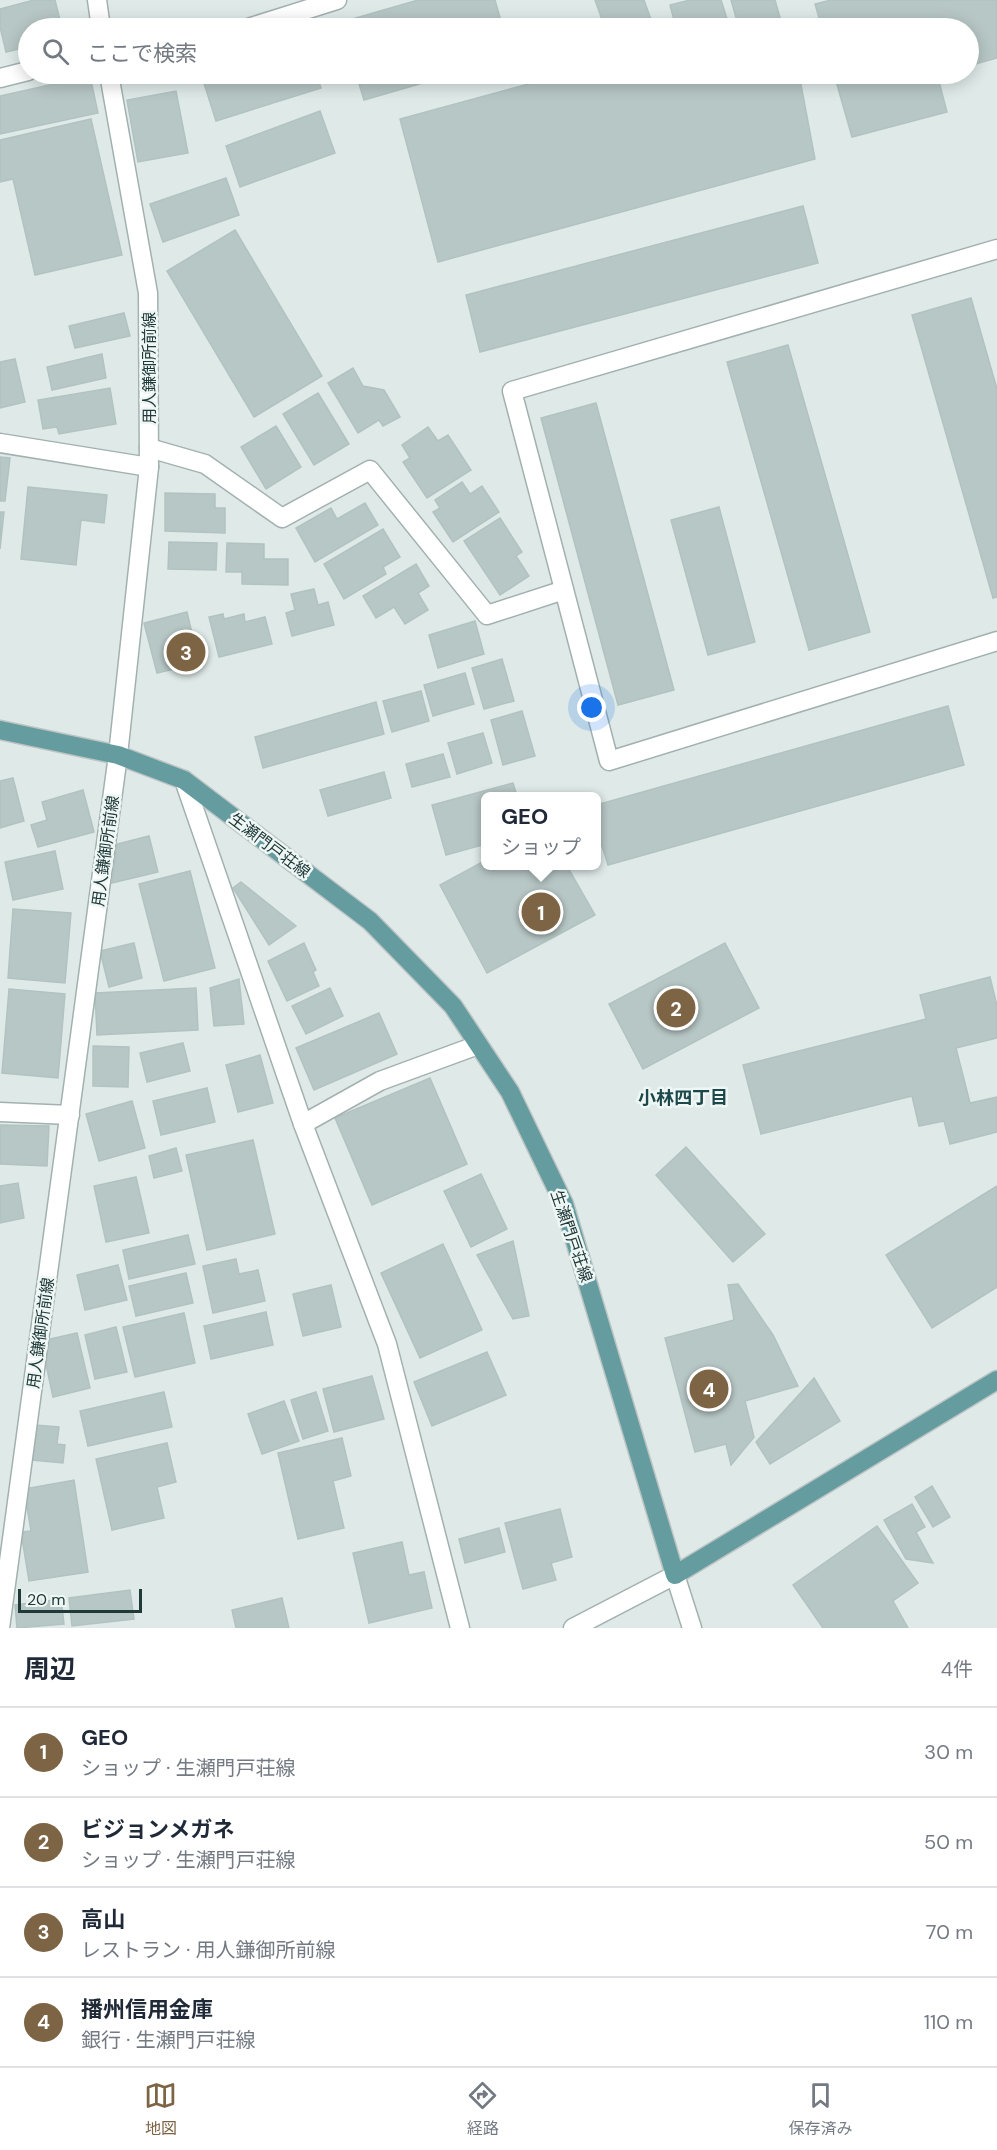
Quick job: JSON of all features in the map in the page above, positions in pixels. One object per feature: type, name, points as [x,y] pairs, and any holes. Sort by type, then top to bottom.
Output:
[{"type":"main road","name":"生瀬門戸荘線","points":[[0,730],[118,755],[184,780],[370,921],[453,1006],[510,1092],[564,1204],[675,1575]]},
{"type":"main road","points":[[675,1575],[997,1380]]},
{"type":"street","points":[[96,0],[99,18]]},
{"type":"street","points":[[280,18],[337,0]]},
{"type":"street","points":[[0,78],[18,74]]},
{"type":"street","name":"用人鎌御所前線","points":[[0,1628],[118,755],[149,467],[148,293],[111,84]]},
{"type":"street","points":[[997,249],[512,391],[609,761],[997,641]]},
{"type":"street","points":[[0,443],[149,467]]},
{"type":"street","points":[[149,448],[205,464],[282,518],[370,470],[487,615],[564,590]]},
{"type":"street","points":[[184,780],[303,1124],[387,1344],[460,1628]]},
{"type":"street","points":[[303,1124],[381,1081],[478,1045]]},
{"type":"street","points":[[0,1112],[70,1115]]},
{"type":"street","points":[[573,1628],[675,1575],[692,1628]]},
{"type":"building","points":[[34,0],[55,0],[60,18],[18,18],[18,49],[6,52],[0,27],[0,9]]},
{"type":"building","points":[[418,0],[495,0],[500,18],[356,18]]},
{"type":"building","points":[[595,0],[644,0],[650,18],[601,18]]},
{"type":"building","points":[[690,0],[721,0],[727,18],[673,18],[670,5]]},
{"type":"building","points":[[731,0],[775,0],[780,18],[736,18]]},
{"type":"building","points":[[831,0],[997,0],[997,58],[979,63],[979,18],[819,18],[815,4]]},
{"type":"building","points":[[54,84],[92,84],[98,113],[0,134],[0,96]]},
{"type":"building","points":[[204,84],[320,84],[321,88],[216,121]]},
{"type":"building","points":[[359,84],[419,84],[364,100]]},
{"type":"building","points":[[528,84],[801,84],[815,159],[438,262],[400,119]]},
{"type":"building","points":[[837,84],[940,84],[947,112],[852,137]]},
{"type":"building","points":[[176,91],[188,153],[138,162],[127,100]]},
{"type":"building","points":[[320,111],[335,153],[240,187],[226,146]]},
{"type":"building","points":[[91,119],[122,255],[35,275],[13,179],[0,182],[0,140]]},
{"type":"building","points":[[226,178],[239,215],[163,242],[150,204]]},
{"type":"building","points":[[803,206],[818,263],[480,352],[466,295]]},
{"type":"building","points":[[235,230],[322,376],[254,417],[167,271]]},
{"type":"building","points":[[971,298],[997,389],[997,597],[993,598],[912,315]]},
{"type":"building","points":[[124,313],[130,336],[75,348],[69,326]]},
{"type":"building","points":[[788,345],[870,632],[809,650],[727,362]]},
{"type":"building","points":[[102,354],[106,378],[52,390],[47,367]]},
{"type":"building","points":[[15,359],[25,402],[0,408],[0,362]]},
{"type":"building","points":[[353,368],[363,386],[384,390],[400,417],[383,426],[379,420],[358,433],[328,383]]},
{"type":"building","points":[[110,388],[116,424],[59,434],[57,427],[43,429],[38,400]]},
{"type":"building","points":[[318,393],[349,444],[314,465],[283,414]]},
{"type":"building","points":[[596,403],[674,690],[618,705],[541,418]]},
{"type":"building","points":[[276,426],[301,467],[266,489],[241,447]]},
{"type":"building","points":[[428,427],[438,441],[448,435],[471,470],[427,498],[403,462],[410,458],[402,445]]},
{"type":"building","points":[[0,457],[10,458],[5,501],[0,501]]},
{"type":"building","points":[[462,482],[470,494],[482,486],[499,512],[453,542],[433,512],[440,508],[435,500]]},
{"type":"building","points":[[28,487],[107,495],[104,523],[81,520],[76,565],[21,559]]},
{"type":"building","points":[[165,493],[215,494],[215,508],[225,508],[225,533],[165,531]]},
{"type":"building","points":[[365,503],[378,525],[315,562],[296,528],[331,508],[337,519]]},
{"type":"building","points":[[719,507],[755,642],[708,655],[671,520]]},
{"type":"building","points":[[0,512],[4,512],[0,549]]},
{"type":"building","points":[[500,518],[522,552],[516,556],[529,576],[500,595],[464,541]]},
{"type":"building","points":[[383,529],[400,557],[383,567],[386,574],[344,599],[324,564]]},
{"type":"building","points":[[169,542],[217,543],[216,570],[168,569]]},
{"type":"building","points":[[227,543],[264,544],[264,559],[288,559],[288,585],[242,584],[242,572],[226,572]]},
{"type":"building","points":[[416,564],[429,586],[418,593],[428,610],[405,624],[394,607],[376,618],[363,596]]},
{"type":"building","points":[[314,589],[318,605],[328,602],[334,625],[292,636],[286,613],[295,610],[291,594]]},
{"type":"building","points":[[187,612],[199,663],[157,673],[144,623]]},
{"type":"building","points":[[223,614],[224,619],[244,614],[245,622],[265,617],[272,644],[219,657],[209,617]]},
{"type":"building","points":[[475,621],[484,654],[438,668],[429,635]]},
{"type":"building","points":[[502,659],[514,701],[484,709],[472,668]]},
{"type":"building","points":[[465,673],[474,704],[433,716],[424,685]]},
{"type":"building","points":[[421,691],[429,721],[392,732],[383,701]]},
{"type":"building","points":[[376,702],[384,734],[263,768],[255,737]]},
{"type":"building","points":[[948,706],[964,765],[608,865],[601,843],[601,804]]},
{"type":"building","points":[[522,711],[535,756],[503,765],[491,720]]},
{"type":"building","points":[[483,733],[492,763],[457,774],[448,743]]},
{"type":"building","points":[[443,754],[450,777],[412,787],[406,764]]},
{"type":"building","points":[[384,772],[391,798],[328,816],[320,790]]},
{"type":"building","points":[[13,778],[24,821],[0,828],[0,781]]},
{"type":"building","points":[[513,783],[516,792],[481,792],[481,845],[446,855],[432,805]]},
{"type":"building","points":[[83,790],[94,832],[38,847],[31,825],[47,820],[42,802]]},
{"type":"building","points":[[149,836],[158,872],[112,883],[117,844]]},
{"type":"building","points":[[55,851],[63,889],[13,900],[5,862]]},
{"type":"building","points":[[481,863],[481,870],[569,870],[595,915],[487,973],[440,885]]},
{"type":"building","points":[[190,871],[215,968],[164,981],[139,884]]},
{"type":"building","points":[[241,882],[296,926],[269,945],[233,888]]},
{"type":"building","points":[[13,909],[71,913],[65,983],[8,978]]},
{"type":"building","points":[[134,943],[142,978],[109,987],[100,951]]},
{"type":"building","points":[[304,943],[316,970],[313,972],[319,986],[287,1001],[268,961]]},
{"type":"building","points":[[725,943],[759,1008],[643,1069],[609,1004]]},
{"type":"building","points":[[990,977],[997,1006],[997,1038],[956,1048],[970,1103],[997,1097],[997,1132],[950,1144],[944,1121],[919,1126],[912,1096],[761,1134],[743,1065],[926,1019],[920,995]]},
{"type":"building","points":[[239,979],[244,1024],[214,1026],[210,988]]},
{"type":"building","points":[[196,988],[198,1030],[97,1035],[95,993]]},
{"type":"building","points":[[330,988],[343,1016],[306,1034],[292,1006]]},
{"type":"building","points":[[9,989],[65,994],[58,1078],[2,1073]]},
{"type":"building","points":[[379,1013],[397,1054],[314,1090],[296,1048]]},
{"type":"building","points":[[183,1043],[190,1071],[147,1082],[140,1053]]},
{"type":"building","points":[[93,1046],[129,1047],[128,1087],[93,1086]]},
{"type":"building","points":[[260,1055],[273,1103],[238,1112],[226,1065]]},
{"type":"building","points":[[430,1078],[467,1164],[372,1205],[335,1118]]},
{"type":"building","points":[[207,1088],[215,1122],[161,1135],[153,1101]]},
{"type":"building","points":[[132,1101],[145,1148],[99,1161],[86,1114]]},
{"type":"building","points":[[0,1125],[49,1126],[47,1166],[0,1164]]},
{"type":"building","points":[[253,1140],[275,1234],[207,1250],[186,1155]]},
{"type":"building","points":[[686,1147],[765,1234],[733,1262],[656,1175]]},
{"type":"building","points":[[176,1148],[182,1171],[154,1178],[149,1156]]},
{"type":"building","points":[[481,1174],[507,1229],[471,1247],[444,1191]]},
{"type":"building","points":[[136,1177],[149,1233],[106,1242],[94,1186]]},
{"type":"building","points":[[18,1183],[24,1218],[0,1223],[0,1186]]},
{"type":"building","points":[[997,1186],[997,1287],[932,1328],[886,1255]]},
{"type":"building","points":[[188,1235],[195,1264],[129,1279],[123,1250]]},
{"type":"building","points":[[513,1241],[529,1316],[513,1319],[477,1255]]},
{"type":"building","points":[[443,1244],[482,1330],[420,1358],[381,1273]]},
{"type":"building","points":[[236,1259],[239,1274],[258,1270],[265,1301],[213,1313],[203,1266]]},
{"type":"building","points":[[118,1265],[127,1300],[85,1310],[77,1275]]},
{"type":"building","points":[[186,1273],[193,1303],[136,1316],[129,1286]]},
{"type":"building","points":[[738,1284],[773,1335],[798,1386],[745,1401],[754,1437],[731,1465],[726,1444],[695,1452],[665,1338],[734,1320],[728,1285]]},
{"type":"building","points":[[331,1285],[341,1327],[303,1336],[293,1294]]},
{"type":"building","points":[[266,1312],[273,1345],[211,1359],[204,1326]]},
{"type":"building","points":[[184,1313],[195,1363],[135,1377],[123,1327]]},
{"type":"building","points":[[116,1327],[127,1372],[95,1379],[85,1335]]},
{"type":"building","points":[[77,1333],[90,1388],[53,1397],[41,1341]]},
{"type":"building","points":[[487,1352],[506,1395],[432,1426],[414,1382]]},
{"type":"building","points":[[372,1376],[384,1419],[334,1432],[323,1389]]},
{"type":"building","points":[[814,1378],[840,1421],[770,1464],[756,1442]]},
{"type":"building","points":[[164,1392],[172,1427],[88,1446],[80,1411]]},
{"type":"building","points":[[316,1392],[328,1431],[303,1439],[291,1400]]},
{"type":"building","points":[[284,1401],[299,1441],[262,1454],[248,1414]]},
{"type":"building","points":[[35,1425],[59,1427],[57,1444],[65,1445],[63,1463],[32,1460]]},
{"type":"building","points":[[342,1438],[351,1476],[333,1481],[344,1528],[298,1539],[278,1453]]},
{"type":"building","points":[[167,1443],[176,1482],[157,1487],[164,1518],[112,1530],[96,1459]]},
{"type":"building","points":[[74,1480],[88,1572],[29,1581],[21,1532],[31,1531],[24,1489]]},
{"type":"building","points":[[932,1486],[950,1517],[933,1527],[915,1497]]},
{"type":"building","points":[[912,1504],[925,1527],[916,1532],[933,1563],[906,1559],[884,1520]]},
{"type":"building","points":[[560,1509],[572,1557],[551,1563],[556,1580],[523,1589],[505,1523]]},
{"type":"building","points":[[877,1526],[918,1583],[893,1601],[908,1628],[823,1628],[793,1585]]},
{"type":"building","points":[[499,1528],[505,1552],[465,1563],[459,1539]]},
{"type":"building","points":[[402,1542],[409,1575],[424,1572],[432,1608],[369,1623],[353,1553]]},
{"type":"building","points":[[130,1590],[134,1619],[72,1626],[69,1598]]},
{"type":"building","points":[[282,1598],[289,1628],[236,1628],[232,1610]]},
{"type":"building","points":[[61,1599],[64,1624],[17,1628],[15,1605]]},
{"type":"place","name":"高山","points":[[186,652]]},
{"type":"place","name":"GEO","points":[[541,912]]},
{"type":"place","name":"ビジョンメガネ","points":[[676,1008]]},
{"type":"place","name":"播州信用金庫","points":[[709,1389]]},
{"type":"district","name":"小林四丁目","points":[[683,1098]]}]
